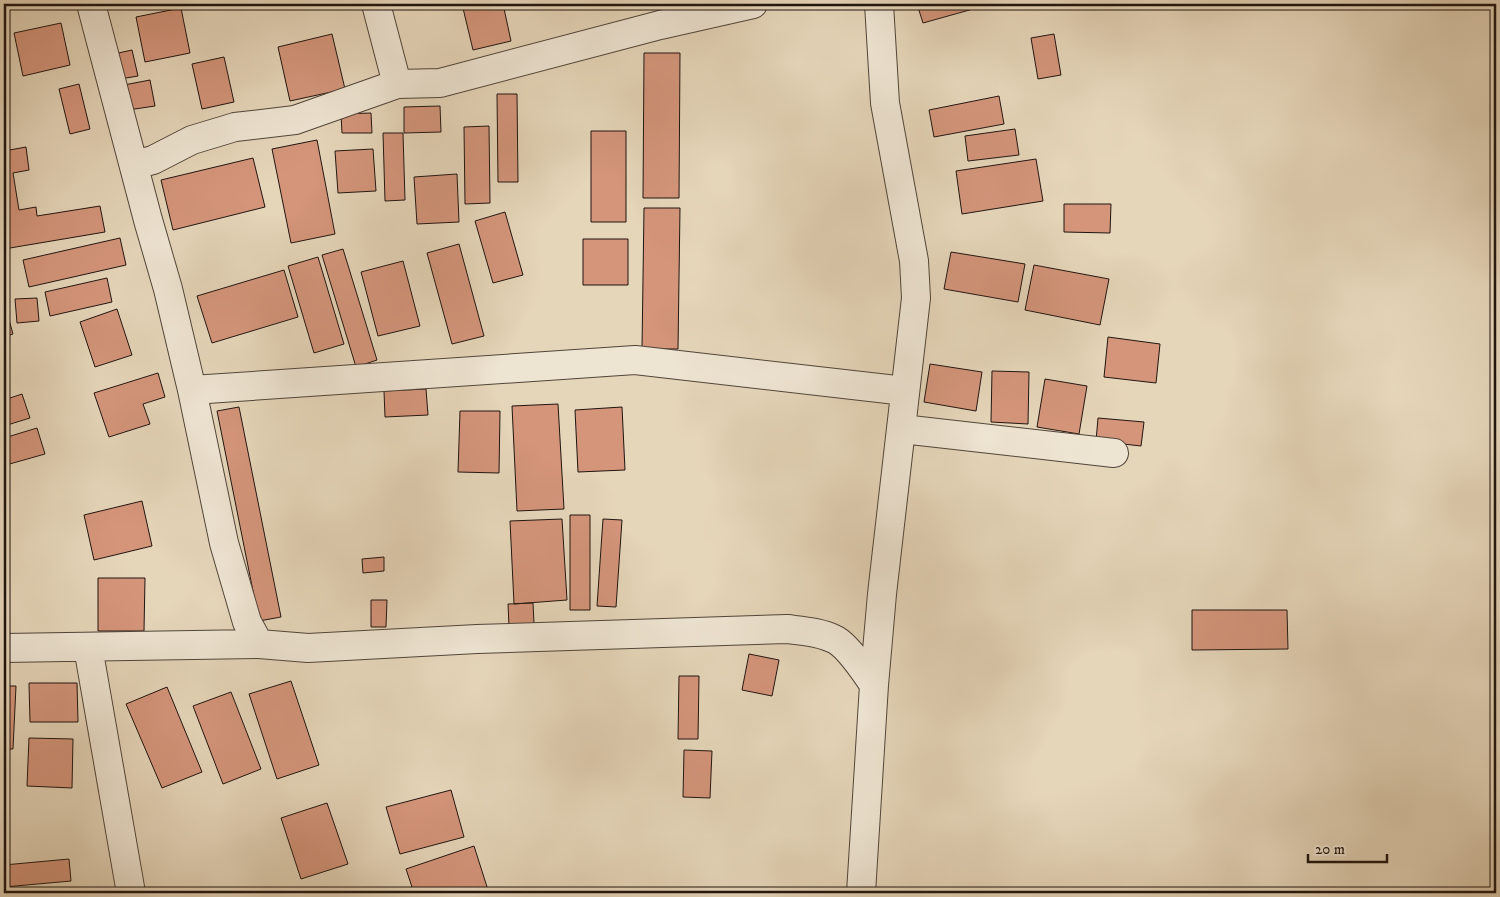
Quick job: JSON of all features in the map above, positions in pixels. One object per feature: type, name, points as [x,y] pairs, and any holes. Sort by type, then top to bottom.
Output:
[{"type":"street","points":[[91,4],[168,289],[192,390],[224,543],[247,622],[259,644]]},
{"type":"street","points":[[376,4],[397,84]]},
{"type":"street","points":[[134,165],[153,160],[192,140],[235,127],[295,120],[397,84],[440,83],[658,14],[753,4]]},
{"type":"street","points":[[861,893],[874,685],[882,594],[916,298],[914,261],[885,102],[879,4]]},
{"type":"street","points":[[192,390],[635,360],[905,391]]},
{"type":"street","points":[[902,429],[1114,453]]},
{"type":"street","points":[[4,648],[259,644],[308,648],[476,639],[787,629],[814,632],[837,640],[856,660],[874,685]]},
{"type":"street","points":[[88,647],[131,893]]},
{"type":"building","points":[[462,4],[503,4],[511,41],[473,50]]},
{"type":"building","points":[[917,4],[991,4],[923,23]]},
{"type":"building","points":[[181,8],[190,53],[145,62],[136,17]]},
{"type":"building","points":[[61,23],[70,65],[23,76],[14,33]]},
{"type":"building","points":[[332,34],[345,89],[290,101],[278,47]]},
{"type":"building","points":[[1054,34],[1061,75],[1038,79],[1031,38]]},
{"type":"building","points":[[132,50],[138,76],[120,79],[114,54]]},
{"type":"building","points":[[644,53],[680,53],[679,198],[643,198]]},
{"type":"building","points":[[224,57],[234,102],[202,109],[192,64]]},
{"type":"building","points":[[150,80],[155,106],[128,110],[124,85]]},
{"type":"building","points":[[79,84],[90,129],[70,134],[59,89]]},
{"type":"building","points":[[497,94],[517,94],[518,182],[498,182]]},
{"type":"building","points":[[999,96],[1004,124],[934,137],[929,110]]},
{"type":"building","points":[[440,106],[441,132],[404,133],[404,107]]},
{"type":"building","points":[[371,113],[372,133],[342,133],[341,114]]},
{"type":"building","points":[[489,126],[490,203],[465,204],[464,127]]},
{"type":"building","points":[[1015,129],[1019,155],[968,161],[965,136]]},
{"type":"building","points":[[591,131],[626,131],[626,222],[591,222]]},
{"type":"building","points":[[383,133],[403,133],[405,200],[385,201]]},
{"type":"building","points":[[317,140],[335,234],[291,243],[272,149]]},
{"type":"building","points":[[26,147],[29,170],[13,173],[19,210],[36,207],[37,216],[100,206],[105,232],[4,249],[4,151]]},
{"type":"building","points":[[373,149],[376,191],[338,193],[335,151]]},
{"type":"building","points":[[253,158],[265,207],[173,230],[161,180]]},
{"type":"building","points":[[1036,159],[1043,201],[962,214],[956,171]]},
{"type":"building","points":[[457,174],[459,222],[417,224],[414,177]]},
{"type":"building","points":[[1064,204],[1111,204],[1110,233],[1064,232]]},
{"type":"building","points":[[644,208],[680,208],[678,349],[642,349]]},
{"type":"building","points":[[505,212],[523,275],[493,283],[475,221]]},
{"type":"building","points":[[120,238],[126,265],[29,287],[23,260]]},
{"type":"building","points":[[583,239],[628,239],[628,285],[583,285]]},
{"type":"building","points":[[459,244],[484,336],[452,344],[427,253]]},
{"type":"building","points":[[343,249],[377,360],[356,367],[322,255]]},
{"type":"building","points":[[951,252],[1025,264],[1018,302],[944,289]]},
{"type":"building","points":[[318,257],[344,344],[314,353],[288,266]]},
{"type":"building","points":[[403,261],[420,326],[378,336],[361,272]]},
{"type":"building","points":[[1034,265],[1109,279],[1100,325],[1025,310]]},
{"type":"building","points":[[284,270],[298,317],[212,343],[197,296]]},
{"type":"building","points":[[107,278],[112,302],[50,316],[45,292]]},
{"type":"building","points":[[37,298],[39,321],[17,323],[15,299]]},
{"type":"building","points":[[6,309],[13,334],[4,337],[4,310]]},
{"type":"building","points":[[117,309],[132,355],[95,367],[80,322]]},
{"type":"building","points":[[1108,337],[1160,344],[1156,383],[1104,377]]},
{"type":"building","points":[[930,364],[982,372],[976,411],[924,402]]},
{"type":"building","points":[[992,371],[1029,372],[1028,424],[991,422]]},
{"type":"building","points":[[158,373],[165,397],[143,404],[150,424],[109,437],[94,393]]},
{"type":"building","points":[[1045,379],[1087,386],[1079,434],[1037,427]]},
{"type":"building","points":[[426,389],[428,415],[385,417],[384,391]]},
{"type":"building","points":[[22,394],[30,418],[4,426],[4,400]]},
{"type":"building","points":[[558,404],[564,509],[517,511],[512,406]]},
{"type":"building","points":[[239,407],[281,617],[259,621],[217,411]]},
{"type":"building","points":[[622,407],[625,470],[578,472],[575,410]]},
{"type":"building","points":[[460,411],[500,411],[499,473],[458,472]]},
{"type":"building","points":[[1098,418],[1144,422],[1141,446],[1096,441]]},
{"type":"building","points":[[37,428],[45,454],[6,465],[4,438]]},
{"type":"building","points":[[142,501],[152,546],[94,560],[84,515]]},
{"type":"building","points":[[570,515],[590,515],[590,610],[570,610]]},
{"type":"building","points":[[562,519],[567,600],[514,604],[510,521]]},
{"type":"building","points":[[603,519],[622,520],[616,607],[597,606]]},
{"type":"building","points":[[384,557],[384,571],[363,573],[362,559]]},
{"type":"building","points":[[98,578],[145,578],[144,631],[98,631]]},
{"type":"building","points":[[371,600],[387,600],[386,627],[371,627]]},
{"type":"building","points":[[533,603],[534,624],[509,626],[508,604]]},
{"type":"building","points":[[1192,610],[1287,610],[1288,649],[1192,650]]},
{"type":"building","points":[[749,654],[779,660],[772,696],[742,690]]},
{"type":"building","points":[[679,676],[699,676],[698,739],[678,739]]},
{"type":"building","points":[[291,681],[319,765],[277,779],[249,694]]},
{"type":"building","points":[[29,683],[77,683],[78,722],[30,722]]},
{"type":"building","points":[[4,686],[16,686],[13,749],[4,749]]},
{"type":"building","points":[[167,687],[202,772],[162,788],[126,704]]},
{"type":"building","points":[[231,692],[261,769],[223,784],[193,706]]},
{"type":"building","points":[[29,738],[73,739],[72,788],[27,786]]},
{"type":"building","points":[[684,750],[712,751],[710,798],[683,797]]},
{"type":"building","points":[[4,756],[7,756],[6,802],[4,802]]},
{"type":"building","points":[[451,790],[464,837],[400,854],[386,807]]},
{"type":"building","points":[[327,803],[348,864],[301,879],[281,818]]},
{"type":"building","points":[[474,846],[488,890],[478,893],[414,893],[406,869]]},
{"type":"building","points":[[69,859],[71,881],[4,887],[4,865]]},
{"type":"building","points":[[77,889],[77,893],[4,893],[4,892]]}]
